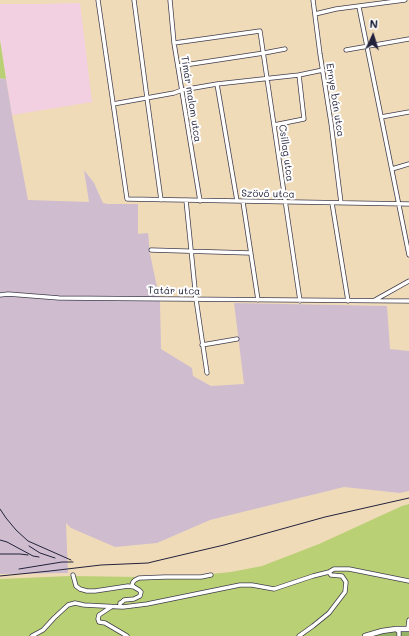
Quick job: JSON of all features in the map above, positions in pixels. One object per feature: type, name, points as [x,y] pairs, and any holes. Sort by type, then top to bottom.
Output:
[{"type":"main road","points":[[365,636],[382,631],[409,629]]},
{"type":"street","points":[[98,0],[113,104],[174,94],[182,90],[217,84],[299,75],[323,70]]},
{"type":"street","points":[[134,0],[161,200]]},
{"type":"street","name":"Tímár malom utca","points":[[170,0],[174,43],[200,201]]},
{"type":"street","name":"Ernye bán utca","points":[[314,0],[341,203]]},
{"type":"street","points":[[315,14],[336,9],[405,0]]},
{"type":"street","points":[[359,7],[409,255]]},
{"type":"street","name":"Csillag utca","points":[[174,43],[260,31],[300,301]]},
{"type":"street","points":[[346,50],[409,38]]},
{"type":"street","points":[[178,66],[285,49]]},
{"type":"street","points":[[274,125],[304,119],[299,75]]},
{"type":"street","points":[[217,84],[237,202]]},
{"type":"street","name":"Szövő utca","points":[[113,104],[127,199],[409,204]]},
{"type":"street","points":[[381,117],[409,112]]},
{"type":"street","points":[[392,169],[409,164]]},
{"type":"street","points":[[186,200],[196,299],[207,373]]},
{"type":"street","points":[[243,202],[258,300]]},
{"type":"street","points":[[332,203],[348,301]]},
{"type":"street","points":[[151,250],[250,253]]},
{"type":"street","points":[[374,301],[409,281]]},
{"type":"street","name":"Tatár utca","points":[[0,295],[8,294],[59,298],[409,301]]},
{"type":"street","points":[[202,344],[237,339]]},
{"type":"street","points":[[32,636],[43,630],[68,605],[75,603],[84,605],[123,607],[147,604],[240,586],[252,585],[274,589],[329,572],[334,569],[349,569],[409,581]]},
{"type":"street","points":[[299,636],[329,613],[345,592],[346,582],[342,576],[331,575],[329,572]]},
{"type":"street","points":[[73,575],[76,586],[87,591],[128,586],[139,590],[140,596],[134,599],[124,600],[120,603],[120,606],[123,607]]},
{"type":"street","points":[[134,587],[132,582],[139,578],[201,577],[211,575]]},
{"type":"street","points":[[111,607],[99,615],[99,622],[105,623],[122,632],[126,636]]},
{"type":"street","points":[[409,620],[409,629]]},
{"type":"street","points":[[396,629],[399,632],[399,636]]},
{"type":"shaded area","points":[[80,3],[92,102],[12,115],[0,40],[0,4]]},
{"type":"shaded area","points":[[0,78],[6,79],[28,200],[89,202],[84,170],[94,183],[103,203],[138,204],[138,234],[148,233],[150,254],[160,301],[161,349],[192,368],[193,376],[211,386],[244,384],[234,303],[387,306],[390,349],[409,351],[409,491],[400,493],[344,487],[210,520],[157,543],[115,547],[71,528],[66,523],[68,573],[0,574]]},
{"type":"green space","points":[[0,40],[6,79],[0,78]]},
{"type":"green space","points":[[409,504],[409,629],[365,636],[0,636],[0,579],[70,576],[140,577],[200,575],[231,572],[262,566],[319,544]]},
{"type":"green space","points":[[409,629],[409,636],[365,636]]},
{"type":"railway","points":[[0,576],[101,565],[148,563],[224,545],[325,517],[409,498]]},
{"type":"railway","points":[[0,509],[16,530],[28,541],[71,560]]},
{"type":"railway","points":[[0,540],[7,542],[33,556],[39,557]]},
{"type":"railway","points":[[29,546],[40,553],[55,558]]},
{"type":"railway","points":[[0,554],[28,555]]},
{"type":"railway","points":[[19,569],[62,562],[73,562]]}]
